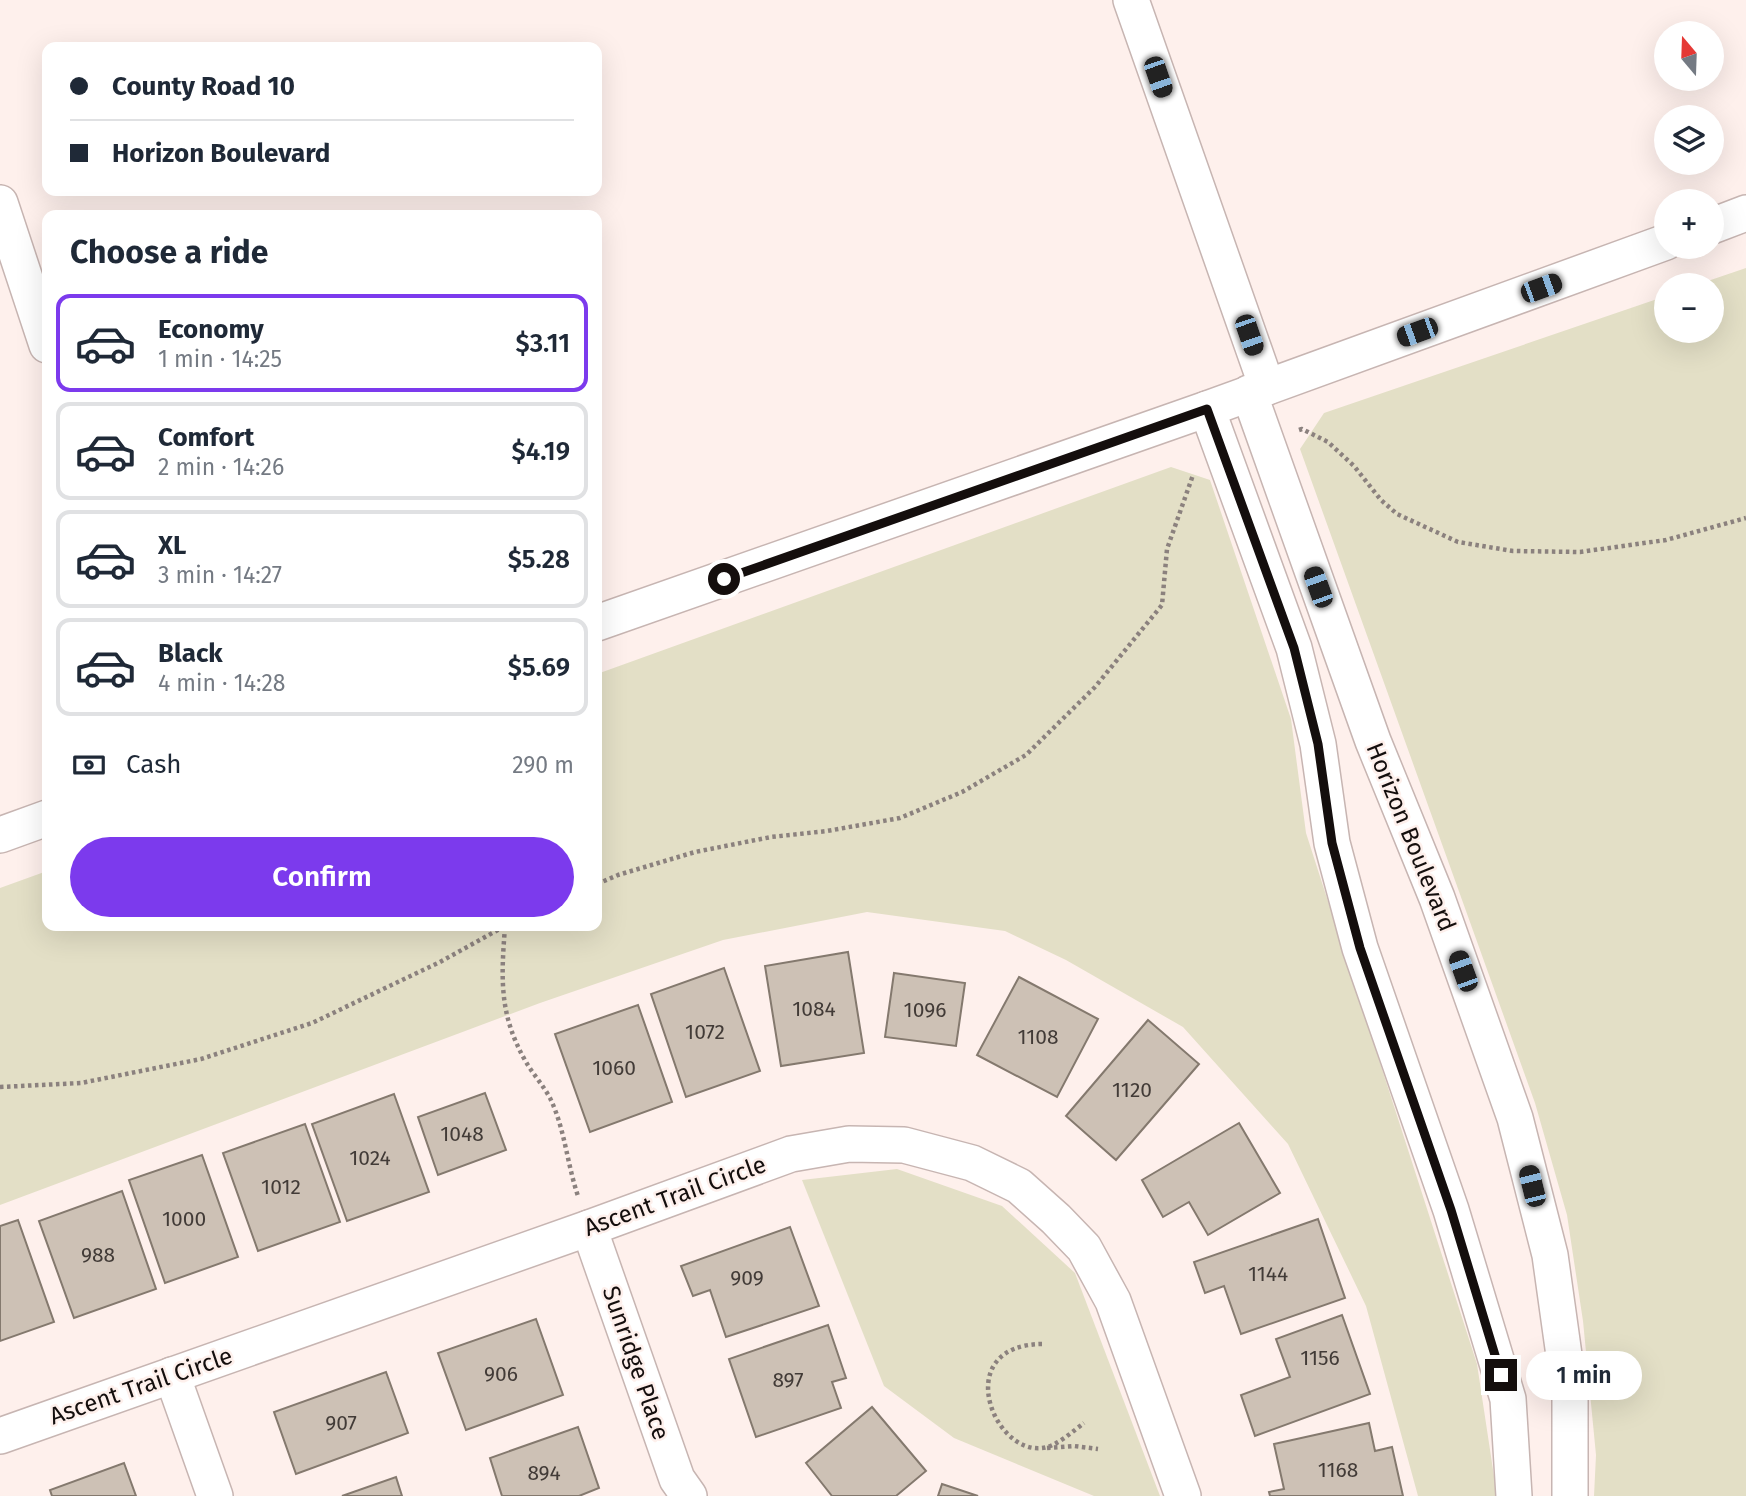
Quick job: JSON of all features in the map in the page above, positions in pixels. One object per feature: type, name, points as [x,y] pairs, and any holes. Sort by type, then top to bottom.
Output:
[{"type":"street","name":"Horizon Boulevard","points":[[1131,0],[1373,741],[1437,898],[1515,1118],[1550,1255],[1570,1398],[1570,1496]]},
{"type":"street","points":[[0,203],[42,330]]},
{"type":"street","points":[[1724,222],[1746,214]]},
{"type":"street","points":[[602,621],[1207,409],[1654,246]]},
{"type":"street","points":[[1207,409],[1294,648],[1318,744],[1332,843],[1360,948],[1451,1210],[1508,1399],[1514,1496]]},
{"type":"street","points":[[0,835],[42,820]]},
{"type":"street","name":"Ascent Trail Circle","points":[[0,1436],[589,1228],[790,1154],[849,1144],[904,1145],[972,1163],[1019,1186],[1084,1248],[1114,1301],[1183,1496]]},
{"type":"street","name":"Sunridge Place","points":[[589,1228],[677,1479],[689,1496]]},
{"type":"street","points":[[173,1375],[215,1496]]},
{"type":"path","points":[[1302,429],[1328,442],[1354,466],[1381,500],[1397,514],[1458,542],[1513,551],[1580,552],[1666,540],[1746,518]]},
{"type":"path","points":[[602,882],[695,852],[900,818],[962,792],[1026,755],[1095,687],[1162,604],[1167,549],[1197,467]]},
{"type":"path","points":[[0,1087],[81,1083],[201,1059],[312,1023],[440,962],[496,931]]},
{"type":"path","points":[[505,931],[502,993],[505,1015],[513,1037],[549,1097],[562,1131],[574,1185],[589,1228]]},
{"type":"path","points":[[1042,1344],[1031,1344],[1008,1351],[995,1364],[987,1384],[988,1400],[1004,1428],[1016,1440],[1029,1446],[1098,1449]]},
{"type":"path","points":[[1043,1448],[1084,1423]]},
{"type":"shaded area","points":[[1746,268],[1746,1496],[1594,1496],[1596,1455],[1583,1321],[1567,1215],[1535,1103],[1300,449],[1324,413],[1654,300],[1654,343],[1724,343],[1724,275]]},
{"type":"shaded area","points":[[1171,467],[1210,480],[1291,719],[1306,833],[1477,1364],[1497,1496],[1418,1496],[1366,1306],[1288,1144],[1183,1027],[1066,960],[1005,931],[867,912],[723,940],[540,1003],[0,1205],[0,888],[42,873],[42,931],[602,931],[602,672]]},
{"type":"shaded area","points":[[897,1169],[1002,1206],[1075,1273],[1160,1496],[1094,1496],[954,1438],[884,1386],[802,1180]]},
{"type":"building","points":[[848,952],[864,1053],[781,1066],[765,966]]},
{"type":"building","points":[[724,968],[760,1071],[686,1097],[651,994]]},
{"type":"building","points":[[894,973],[965,983],[956,1046],[885,1037]]},
{"type":"building","points":[[1019,977],[1098,1019],[1057,1097],[977,1055]]},
{"type":"building","points":[[638,1005],[672,1102],[590,1132],[555,1034]]},
{"type":"building","points":[[1148,1020],[1199,1064],[1116,1160],[1066,1116]]},
{"type":"building","points":[[485,1093],[506,1150],[438,1175],[418,1117]]},
{"type":"building","points":[[394,1094],[429,1192],[347,1221],[312,1124]]},
{"type":"building","points":[[1239,1123],[1280,1193],[1208,1235],[1189,1202],[1163,1217],[1142,1180]]},
{"type":"building","points":[[305,1124],[340,1222],[258,1251],[223,1153]]},
{"type":"building","points":[[202,1155],[238,1257],[165,1283],[129,1180]]},
{"type":"building","points":[[122,1191],[156,1289],[74,1318],[39,1221]]},
{"type":"building","points":[[1318,1219],[1345,1298],[1241,1334],[1224,1286],[1205,1293],[1194,1262]]},
{"type":"building","points":[[18,1220],[54,1322],[0,1341],[0,1226]]},
{"type":"building","points":[[790,1227],[819,1306],[726,1337],[710,1290],[693,1296],[681,1266]]},
{"type":"building","points":[[1342,1315],[1370,1394],[1255,1436],[1241,1395],[1290,1377],[1276,1339]]},
{"type":"building","points":[[536,1319],[563,1395],[466,1430],[438,1353]]},
{"type":"building","points":[[828,1325],[846,1378],[832,1382],[841,1408],[756,1437],[729,1359]]},
{"type":"building","points":[[386,1372],[408,1433],[296,1474],[274,1412]]},
{"type":"building","points":[[872,1407],[926,1471],[896,1496],[832,1496],[806,1463]]},
{"type":"building","points":[[1369,1423],[1375,1451],[1392,1447],[1403,1496],[1270,1496],[1269,1492],[1284,1489],[1274,1444]]},
{"type":"building","points":[[578,1427],[599,1488],[579,1496],[502,1496],[490,1458]]},
{"type":"building","points":[[124,1463],[136,1496],[52,1496],[50,1490]]},
{"type":"building","points":[[396,1477],[402,1496],[342,1496]]},
{"type":"building","points":[[942,1484],[978,1496],[938,1496]]},
{"type":"route","points":[[724,579],[1207,409],[1294,648],[1318,744],[1332,843],[1360,948],[1451,1210],[1501,1375]]}]
